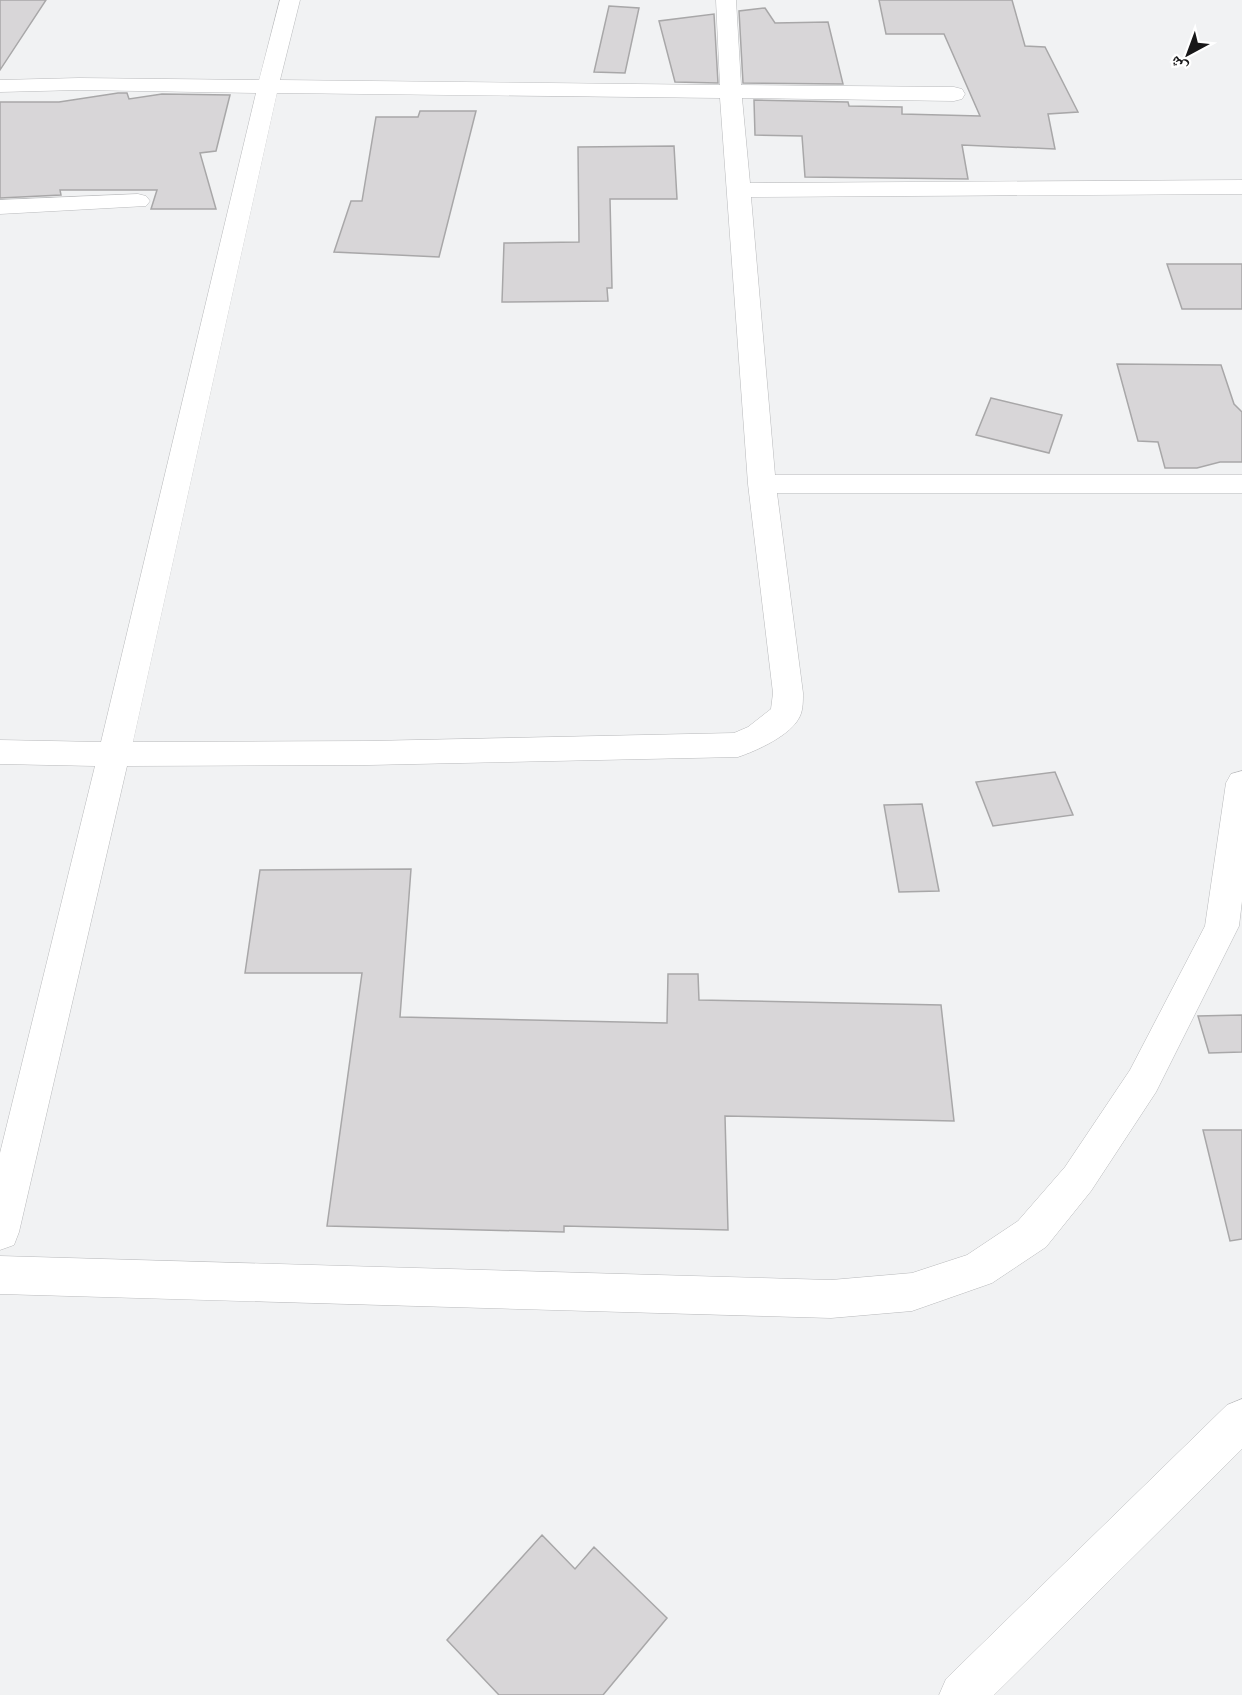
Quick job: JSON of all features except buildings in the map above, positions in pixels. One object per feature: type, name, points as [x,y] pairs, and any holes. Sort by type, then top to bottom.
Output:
[{"type":"street","points":[[0,1232],[290,0]]},
{"type":"street","points":[[0,752],[114,755],[519,751],[738,745],[759,735],[786,714],[788,693],[762,484],[731,93],[726,0]]},
{"type":"street","points":[[0,86],[79,84],[954,94]]},
{"type":"street","points":[[740,190],[1242,187]]},
{"type":"street","points":[[0,207],[138,201]]},
{"type":"street","points":[[762,484],[1242,484]]},
{"type":"street","points":[[0,1275],[831,1299],[912,1292],[978,1270],[1032,1234],[1078,1179],[1143,1081],[1232,921],[1236,814],[1242,783]]},
{"type":"street","points":[[962,1695],[1242,1420]]}]
